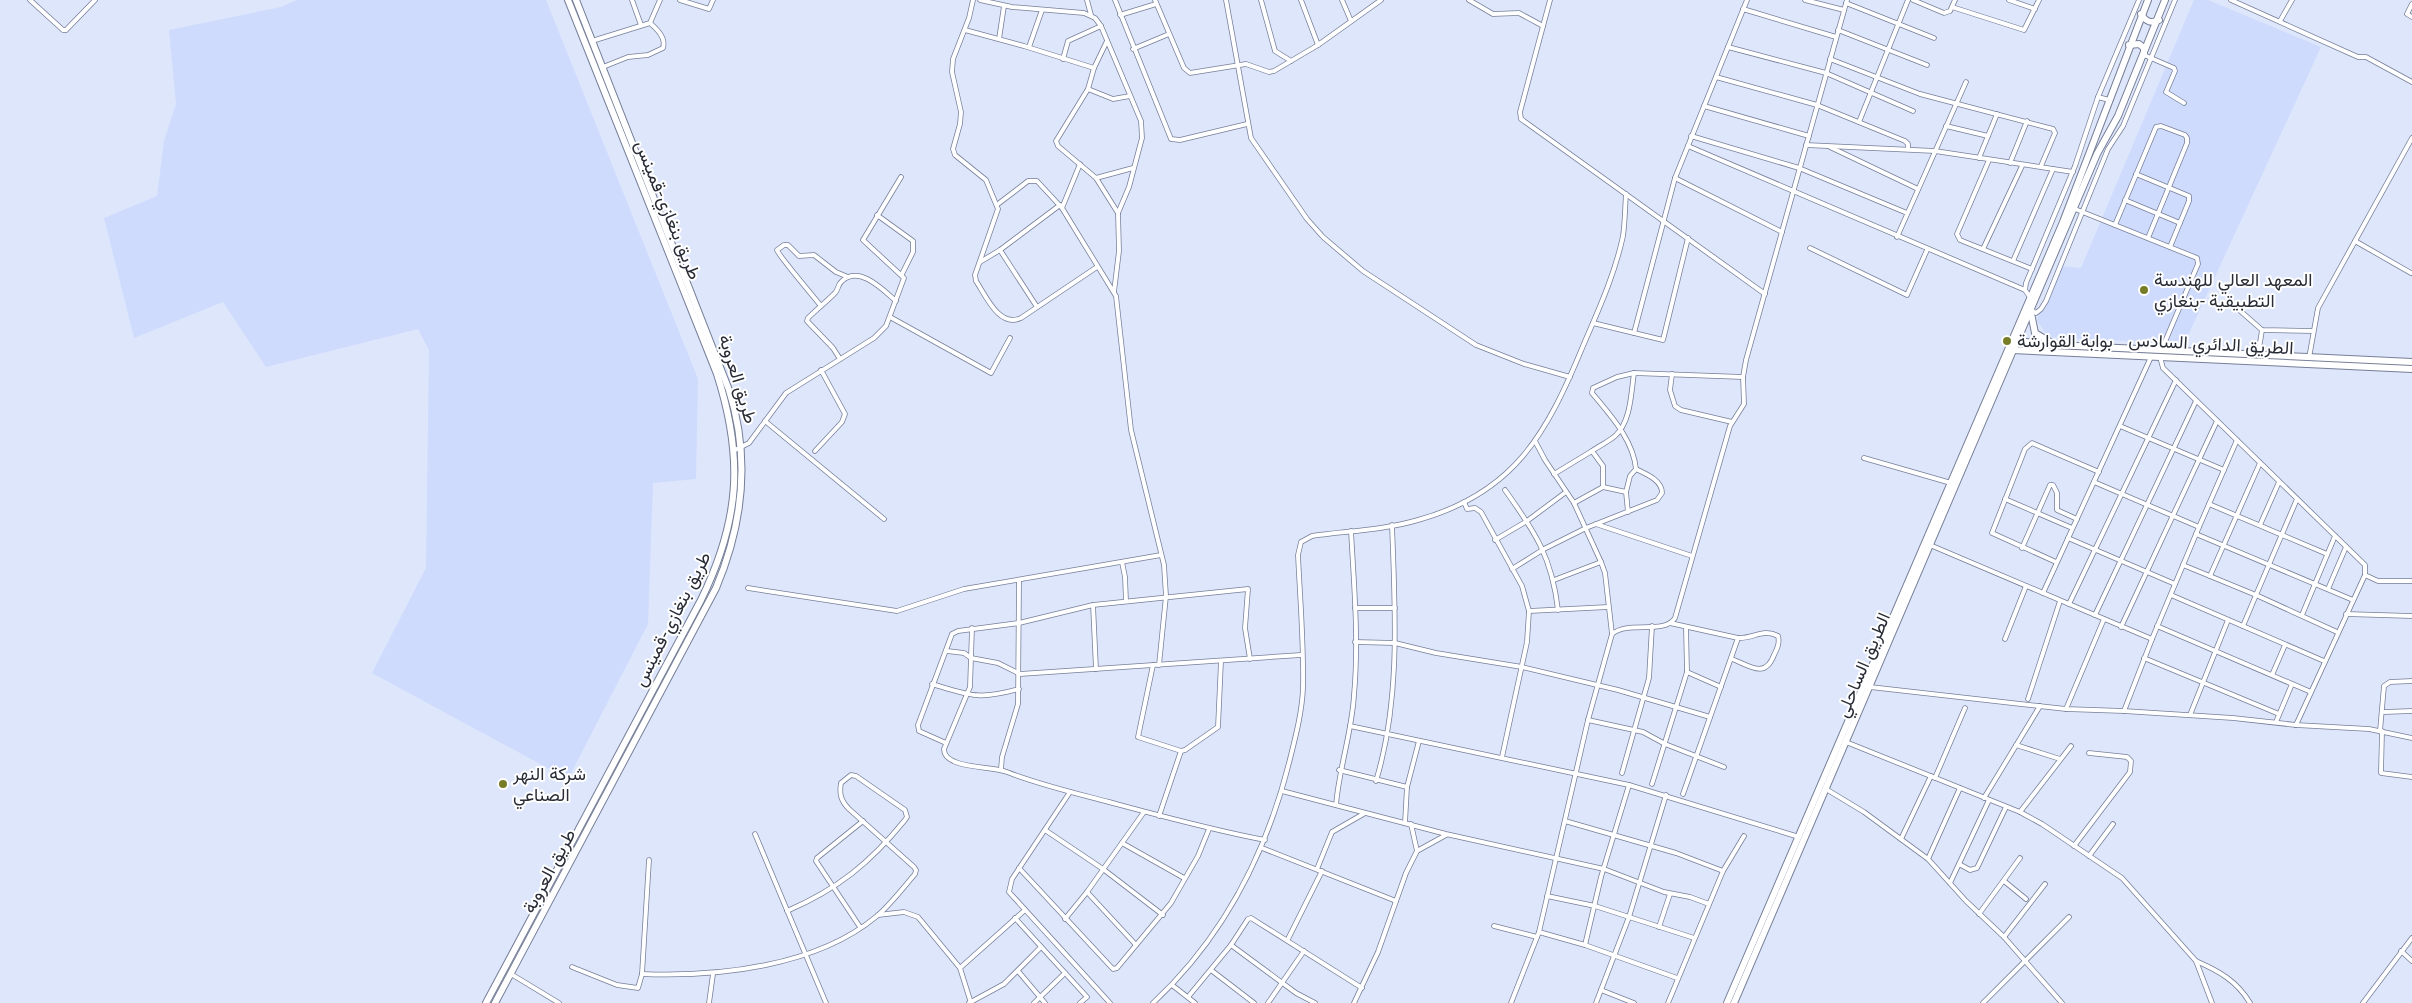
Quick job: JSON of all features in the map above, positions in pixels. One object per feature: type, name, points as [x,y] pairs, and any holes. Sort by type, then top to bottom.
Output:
[{"type":"main road","name":"طريق بنغازي-قمينس","points":[[486,1003],[714,574],[722,554],[729,526],[738,450],[717,374],[568,0]]},
{"type":"main road","name":"طريق العروبة","points":[[496,1003],[716,588],[735,533],[741,491],[733,402],[576,0]]},
{"type":"main road","points":[[2012,348],[2030,297],[2063,222],[2129,45],[2148,0]]},
{"type":"main road","points":[[2012,348],[2019,339],[2097,154],[2118,116],[2159,20],[2165,0]]},
{"type":"main road","points":[[2142,14],[2151,23],[2159,20]]},
{"type":"main road","points":[[2129,45],[2140,44],[2144,48],[2144,55]]},
{"type":"main road","points":[[2031,310],[2031,321],[2035,332],[2055,345],[2057,352]]},
{"type":"main road","name":"الطريق الدائري السادس","points":[[2019,339],[2055,345],[2161,354],[2412,369]]},
{"type":"main road","name":"الطريق الدائري السادس","points":[[2012,348],[2152,357],[2161,354],[2258,355],[2412,362]]},
{"type":"main road","name":"الطريق الساحلي","points":[[1727,1003],[1798,837],[1826,789],[1870,687],[1951,483],[2012,348]]},
{"type":"main road","name":"الطريق الساحلي","points":[[1734,1003],[1813,812],[1909,588],[1930,545],[2012,348]]},
{"type":"street","points":[[30,0],[63,30],[66,30],[96,0]]},
{"type":"street","points":[[632,0],[640,25]]},
{"type":"street","points":[[650,24],[660,0]]},
{"type":"street","points":[[680,0],[709,9],[713,0]]},
{"type":"street","points":[[973,0],[952,66],[961,112],[960,124],[953,149],[956,155],[986,180],[998,204],[998,209],[974,275],[976,281],[1001,317],[1016,320],[1097,267]]},
{"type":"street","points":[[980,0],[1004,6],[1091,15]]},
{"type":"street","points":[[1087,0],[1091,15],[1101,26],[1143,132],[1129,187],[1118,214],[1120,248],[1114,292],[1131,430],[1161,555],[1166,596],[1159,665]]},
{"type":"street","points":[[1115,0],[1133,49],[1171,139],[1180,140],[1247,124]]},
{"type":"street","points":[[1226,0],[1247,124],[1254,145],[1307,219],[1343,255],[1426,314],[1476,345],[1524,364],[1570,377]]},
{"type":"street","points":[[1261,0],[1275,51],[1290,62]]},
{"type":"street","points":[[1301,0],[1318,45]]},
{"type":"street","points":[[1342,0],[1350,22]]},
{"type":"street","points":[[1120,15],[1155,2],[1184,68],[1190,73],[1252,64],[1269,72],[1318,45],[1381,0]]},
{"type":"street","points":[[1469,0],[1493,14],[1519,13],[1543,26]]},
{"type":"street","points":[[1550,0],[1520,116],[1534,130],[1765,294]]},
{"type":"street","points":[[1634,333],[1675,178],[1747,0]]},
{"type":"street","points":[[1805,0],[1844,10]]},
{"type":"street","points":[[1859,122],[1908,0]]},
{"type":"street","points":[[1912,0],[1944,13],[1950,11],[1955,0]]},
{"type":"street","points":[[2009,0],[2035,9]]},
{"type":"street","points":[[1952,7],[2024,30],[2039,0]]},
{"type":"street","points":[[2025,290],[2073,172],[2098,97],[2139,0]]},
{"type":"street","points":[[2031,310],[2036,312],[2041,309],[2048,296],[2108,149],[2124,126],[2175,0]]},
{"type":"street","points":[[2230,0],[2358,57],[2366,57],[2412,82]]},
{"type":"street","points":[[2240,4],[2245,0]]},
{"type":"street","points":[[2280,21],[2292,0]]},
{"type":"street","points":[[1670,623],[1675,618],[1732,422],[1744,404],[1743,377],[1846,2],[1934,38]]},
{"type":"street","points":[[2412,4],[2407,14],[2412,17]]},
{"type":"street","points":[[999,39],[1004,6]]},
{"type":"street","points":[[1744,9],[1836,37]]},
{"type":"street","points":[[1029,47],[1042,10]]},
{"type":"street","points":[[592,41],[640,25],[650,24],[660,32],[664,42],[663,48],[648,55],[628,57],[602,67]]},
{"type":"street","points":[[1063,58],[1068,41],[1101,26]]},
{"type":"street","points":[[964,30],[1029,47],[1094,68]]},
{"type":"street","points":[[1838,30],[1927,65]]},
{"type":"street","points":[[1133,49],[1170,34]]},
{"type":"street","points":[[1107,41],[1094,68],[1088,89],[1056,141],[1058,146],[1096,178],[1118,214]]},
{"type":"street","points":[[1728,47],[1826,73],[1913,111]]},
{"type":"street","points":[[2144,55],[2174,68],[2175,71],[2166,92],[2184,103]]},
{"type":"street","points":[[1830,59],[1920,94],[2053,129],[2055,133],[2041,166]]},
{"type":"street","points":[[1716,77],[1817,105],[1905,141],[1908,144],[1908,149]]},
{"type":"street","points":[[1897,237],[1966,82]]},
{"type":"street","points":[[1088,89],[1114,99],[1130,96]]},
{"type":"street","points":[[2098,97],[2109,100]]},
{"type":"street","points":[[1704,106],[1809,136]]},
{"type":"street","points":[[1979,158],[1997,114]]},
{"type":"street","points":[[2010,163],[2027,121]]},
{"type":"street","points":[[1946,126],[1988,136]]},
{"type":"street","points":[[2115,225],[2156,127],[2161,126],[2185,135],[2187,142],[2148,238]]},
{"type":"street","points":[[1691,136],[1799,168],[1907,213]]},
{"type":"street","points":[[2309,358],[2318,308],[2412,138]]},
{"type":"street","points":[[1806,145],[1935,151],[2022,166],[2041,166],[2073,172]]},
{"type":"street","points":[[1688,146],[1927,250],[2025,290],[2030,297]]},
{"type":"street","points":[[1827,146],[1918,189]]},
{"type":"street","points":[[1989,160],[1957,234],[1960,240],[2032,269]]},
{"type":"street","points":[[980,262],[1061,207],[1080,164]]},
{"type":"street","points":[[1984,250],[2022,166]]},
{"type":"street","points":[[1096,178],[1133,168]]},
{"type":"street","points":[[2012,261],[2053,169]]},
{"type":"street","points":[[2136,174],[2169,187],[2190,198],[2170,246]]},
{"type":"street","points":[[738,450],[756,436],[786,393],[882,332],[904,283],[902,274],[863,242],[863,237],[901,177]]},
{"type":"street","points":[[1675,178],[1782,232]]},
{"type":"street","points":[[998,204],[1028,181],[1037,181],[1061,207],[1114,292]]},
{"type":"street","points":[[1152,1003],[1172,985],[1216,930],[1262,848],[1282,791],[1300,708],[1302,655],[1298,555],[1301,542],[1312,536],[1417,521],[1464,502],[1499,480],[1514,467],[1535,441],[1556,408],[1593,323],[1613,272],[1623,235],[1626,194]]},
{"type":"street","points":[[2125,200],[2180,223]]},
{"type":"street","points":[[2075,209],[2195,256],[2198,262],[2161,354],[2161,364],[2196,401],[2365,565],[2365,575],[2337,632],[2296,725]]},
{"type":"street","points":[[877,215],[913,241],[913,252],[902,274]]},
{"type":"street","points":[[1593,323],[1663,340],[1688,238]]},
{"type":"street","points":[[2355,241],[2411,273]]},
{"type":"street","points":[[820,306],[796,274],[778,255],[777,250],[784,245],[788,245],[799,256],[814,255],[836,272],[848,277],[853,276],[872,281],[896,301]]},
{"type":"street","points":[[1810,248],[1902,295],[1907,295],[1927,250]]},
{"type":"street","points":[[1000,250],[1037,307]]},
{"type":"street","points":[[2051,261],[2060,265]]},
{"type":"street","points":[[840,359],[833,348],[807,321],[820,306],[836,293],[838,285],[848,277]]},
{"type":"street","points":[[2039,292],[2048,296]]},
{"type":"street","points":[[2229,301],[2262,330],[2313,332]]},
{"type":"street","points":[[890,317],[991,373],[1010,338]]},
{"type":"street","points":[[2258,355],[2262,330]]},
{"type":"street","points":[[2043,593],[2152,357]]},
{"type":"street","points":[[815,451],[842,422],[846,414],[821,370]]},
{"type":"street","points":[[1628,512],[1626,492],[1630,476],[1636,469],[1634,454],[1620,430],[1592,393],[1592,389],[1617,376],[1634,373],[1743,377]]},
{"type":"street","points":[[1554,474],[1615,436],[1620,430],[1628,412],[1634,373]]},
{"type":"street","points":[[1672,374],[1670,390],[1675,406],[1681,410],[1732,422]]},
{"type":"street","points":[[2069,604],[2176,380]]},
{"type":"street","points":[[2095,615],[2196,401]]},
{"type":"street","points":[[765,421],[884,519]]},
{"type":"street","points":[[2121,627],[2217,421]]},
{"type":"street","points":[[2120,426],[2224,470]]},
{"type":"street","points":[[2124,711],[2157,626],[2237,440]]},
{"type":"street","points":[[1511,1003],[1538,935],[1588,720],[1612,634],[1605,573],[1601,562],[1574,503],[1535,441]]},
{"type":"street","points":[[2056,562],[1992,533],[2029,443],[2099,472]]},
{"type":"street","points":[[1592,451],[1603,466],[1603,487]]},
{"type":"street","points":[[1864,458],[1951,483]]},
{"type":"street","points":[[2210,576],[2260,463]]},
{"type":"street","points":[[1512,569],[1586,528],[1657,500],[1662,493],[1658,483],[1636,469]]},
{"type":"street","points":[[2094,482],[2199,527]]},
{"type":"street","points":[[2260,525],[2279,482]]},
{"type":"street","points":[[2022,548],[2047,488],[2052,484],[2057,493],[2059,512],[2056,521]]},
{"type":"street","points":[[1574,503],[1603,487],[1626,492]]},
{"type":"street","points":[[1505,490],[1527,521],[1544,550],[1554,580],[1558,610]]},
{"type":"street","points":[[1495,540],[1527,521],[1566,492]]},
{"type":"street","points":[[2243,626],[2297,498]]},
{"type":"street","points":[[2005,499],[2072,528]]},
{"type":"street","points":[[1464,502],[1467,509],[1475,508],[1481,512],[1526,593],[1529,611],[1528,642],[1502,757]]},
{"type":"street","points":[[2209,504],[2327,554]]},
{"type":"street","points":[[2059,512],[2077,518]]},
{"type":"street","points":[[1596,524],[1692,556]]},
{"type":"street","points":[[1376,780],[1385,735],[1395,643],[1392,525]]},
{"type":"street","points":[[1336,805],[1339,770],[1350,726],[1354,697],[1355,608],[1352,531]]},
{"type":"street","points":[[2196,534],[2353,600]]},
{"type":"street","points":[[2302,615],[2335,536]]},
{"type":"street","points":[[2068,538],[2176,584]]},
{"type":"street","points":[[1930,545],[2152,640]]},
{"type":"street","points":[[2328,589],[2346,547]]},
{"type":"street","points":[[748,588],[896,611],[964,589],[1161,555]]},
{"type":"street","points":[[1122,562],[1126,577],[1126,601]]},
{"type":"street","points":[[1554,580],[1601,562]]},
{"type":"street","points":[[2183,565],[2302,615],[2337,632]]},
{"type":"street","points":[[2365,575],[2378,581],[2412,581]]},
{"type":"street","points":[[1001,769],[1002,757],[1017,712],[1020,674],[1019,580]]},
{"type":"street","points":[[2005,638],[2026,586]]},
{"type":"street","points":[[946,743],[919,731],[918,728],[932,684],[953,633],[972,628],[1020,623],[1093,605],[1248,589],[1245,628],[1250,659]]},
{"type":"street","points":[[2171,595],[2324,661]]},
{"type":"street","points":[[2028,699],[2060,601]]},
{"type":"street","points":[[1093,605],[1096,669]]},
{"type":"street","points":[[1529,611],[1608,607]]},
{"type":"street","points":[[1355,608],[1395,608]]},
{"type":"street","points":[[2346,614],[2412,616]]},
{"type":"street","points":[[2066,709],[2104,619]]},
{"type":"street","points":[[2190,715],[2228,620]]},
{"type":"street","points":[[1612,634],[1624,627],[1670,623],[1738,638],[1747,638],[1767,632],[1778,636],[1779,640],[1770,666],[1767,668],[1760,669],[1732,660]]},
{"type":"street","points":[[1622,774],[1648,678],[1652,626]]},
{"type":"street","points":[[2157,626],[2311,692]]},
{"type":"street","points":[[1652,784],[1687,672],[1686,627]]},
{"type":"street","points":[[972,628],[972,678],[968,695],[946,743],[945,757],[953,762],[1001,769],[1070,792],[1209,829],[1265,840]]},
{"type":"street","points":[[1683,794],[1732,660],[1738,638]]},
{"type":"street","points":[[1355,642],[1395,643],[1436,653],[1522,667],[1597,685],[1710,717]]},
{"type":"street","points":[[2272,676],[2285,645]]},
{"type":"street","points":[[947,651],[964,653],[971,658],[998,663],[1020,674],[1302,655]]},
{"type":"street","points":[[2144,658],[2279,714]]},
{"type":"street","points":[[1153,665],[1138,737],[1181,751],[1218,727],[1221,661]]},
{"type":"street","points":[[1687,672],[1721,687]]},
{"type":"street","points":[[2412,681],[2386,684],[2383,690],[2384,712],[2381,731],[2381,773],[2412,777]]},
{"type":"street","points":[[932,684],[968,695],[983,697],[1019,689]]},
{"type":"street","points":[[2276,722],[2292,684]]},
{"type":"street","points":[[1870,687],[2066,709],[2190,715],[2296,725],[2347,726],[2412,738]]},
{"type":"street","points":[[1984,798],[2040,706]]},
{"type":"street","points":[[1901,839],[1933,777],[1965,708]]},
{"type":"street","points":[[2384,712],[2412,711]]},
{"type":"street","points":[[1588,720],[1635,730],[1696,757],[1724,767]]},
{"type":"street","points":[[1350,726],[1385,735],[1629,784],[1748,823],[1798,837]]},
{"type":"street","points":[[1405,823],[1408,787],[1419,741]]},
{"type":"street","points":[[1846,742],[2020,812],[2122,878],[2196,961],[2212,1003]]},
{"type":"street","points":[[2016,745],[2060,759]]},
{"type":"street","points":[[2020,812],[2071,746]]},
{"type":"street","points":[[1159,816],[1181,751]]},
{"type":"street","points":[[2074,846],[2130,772],[2132,766],[2132,761],[2127,758],[2089,753]]},
{"type":"street","points":[[1339,770],[1408,787]]},
{"type":"street","points":[[642,974],[713,974],[748,969],[804,954],[860,927],[878,915],[916,872],[914,867],[886,842],[862,821],[844,803],[840,796],[841,783],[850,776],[864,781],[906,813],[905,820],[886,842],[862,866],[834,888],[787,911]]},
{"type":"street","points":[[1585,945],[1604,869],[1629,784]]},
{"type":"street","points":[[1928,859],[1960,788]]},
{"type":"street","points":[[1826,789],[1864,812],[1928,859],[1979,914],[2004,937],[2062,1003]]},
{"type":"street","points":[[1282,791],[1446,834],[1604,869],[1670,894],[1690,897],[1709,904]]},
{"type":"street","points":[[1070,792],[1012,879],[1009,889],[1025,910],[1110,1003]]},
{"type":"street","points":[[1596,1003],[1629,917],[1666,795]]},
{"type":"street","points":[[1950,883],[1989,800]]},
{"type":"street","points":[[1959,864],[1970,870],[1977,868],[2006,806]]},
{"type":"street","points":[[1065,919],[1087,892],[1144,812]]},
{"type":"street","points":[[1317,869],[1332,832],[1365,813]]},
{"type":"street","points":[[860,927],[817,863],[817,858],[862,821]]},
{"type":"street","points":[[1565,821],[1615,834],[1696,860],[1723,871]]},
{"type":"street","points":[[1411,824],[1417,851]]},
{"type":"street","points":[[2089,856],[2112,824]]},
{"type":"street","points":[[1019,868],[1065,919],[1114,968],[1117,968],[1163,915],[1198,856],[1209,829]]},
{"type":"street","points":[[1045,830],[1103,869],[1163,915]]},
{"type":"street","points":[[756,834],[804,954],[826,1003]]},
{"type":"street","points":[[1354,1003],[1362,988],[1406,873],[1417,851],[1446,834]]},
{"type":"street","points":[[1668,1003],[1723,871],[1744,836]]},
{"type":"street","points":[[1122,843],[1184,878]]},
{"type":"street","points":[[1262,848],[1396,901]]},
{"type":"street","points":[[1979,914],[2020,858]]},
{"type":"street","points":[[572,966],[617,985],[635,989],[640,986],[649,860]]},
{"type":"street","points":[[1288,939],[1322,871]]},
{"type":"street","points":[[2004,881],[2026,899]]},
{"type":"street","points":[[2004,937],[2045,884]]},
{"type":"street","points":[[1087,892],[1136,945]]},
{"type":"street","points":[[1659,926],[1670,894]]},
{"type":"street","points":[[1547,896],[1595,906],[1694,938]]},
{"type":"street","points":[[960,968],[1025,910]]},
{"type":"street","points":[[878,915],[895,911],[914,914],[960,968],[970,1003],[998,988],[1041,947]]},
{"type":"street","points":[[1983,1003],[2069,917]]},
{"type":"street","points":[[1015,918],[1087,997],[1080,1003]]},
{"type":"street","points":[[1188,997],[1232,945],[1248,919],[1251,918],[1288,939],[1362,988]]},
{"type":"street","points":[[1494,926],[1585,945],[1677,978]]},
{"type":"street","points":[[2363,1003],[2412,938]]},
{"type":"street","points":[[1232,945],[1296,993],[1315,1003]]},
{"type":"street","points":[[1268,1003],[1304,951]]},
{"type":"street","points":[[2400,952],[2412,961]]},
{"type":"street","points":[[2196,961],[2220,972],[2230,979],[2242,989],[2250,1003]]},
{"type":"street","points":[[1212,970],[1254,1003]]},
{"type":"street","points":[[1018,971],[1045,1003]]},
{"type":"street","points":[[1034,1003],[1065,973]]},
{"type":"street","points":[[511,974],[558,1003]]},
{"type":"street","points":[[710,1003],[713,974]]},
{"type":"street","points":[[1172,985],[1195,1003]]},
{"type":"street","points":[[1601,990],[1634,1003]]},
{"type":"shaded area","points":[[297,0],[546,0],[698,379],[696,479],[653,483],[648,624],[568,779],[372,673],[426,568],[429,350],[418,329],[266,367],[223,302],[134,338],[104,218],[157,196],[164,141],[176,104],[169,30],[281,7]]},
{"type":"shaded area","points":[[2194,0],[2208,0],[2321,47],[2184,344],[2048,337],[2037,320],[2059,266],[2081,268]]},
{"type":"place","name":"المعهد العالي للهندسة التطبيقية -بنغازي","points":[[2144,290]]},
{"type":"place","name":"بوابة القوارشة","points":[[2007,341]]},
{"type":"place","name":"شركة النهر الصناعي","points":[[503,784]]}]
